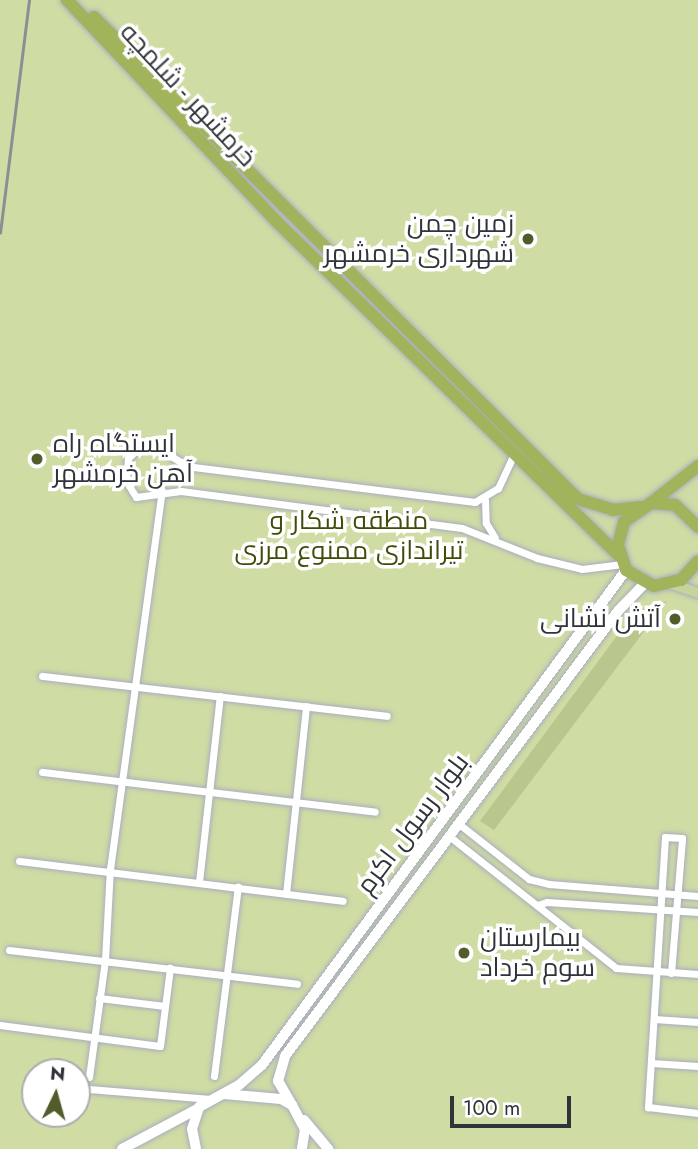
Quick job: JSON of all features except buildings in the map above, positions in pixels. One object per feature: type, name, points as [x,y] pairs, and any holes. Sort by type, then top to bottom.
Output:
[{"type":"highway","name":"خرمشهر - شلمچه","points":[[67,0],[276,221],[645,583]]},
{"type":"highway","name":"خرمشهر - شلمچه","points":[[78,0],[578,499],[613,510],[646,505]]},
{"type":"highway","points":[[623,563],[624,522],[698,466]]},
{"type":"highway","points":[[646,505],[675,505],[698,527]]},
{"type":"highway","points":[[645,583],[672,584],[689,574],[698,561]]},
{"type":"main road","name":"بلوار رسول اکرم","points":[[223,1094],[262,1065],[427,843],[623,563]]},
{"type":"main road","name":"بلوار رسول اکرم","points":[[328,1149],[292,1105],[278,1081],[285,1056],[618,611],[645,583]]},
{"type":"main road","points":[[672,584],[698,593]]},
{"type":"main road","points":[[427,843],[438,851]]},
{"type":"main road","points":[[122,1149],[223,1094],[281,1099],[292,1105]]},
{"type":"main road","points":[[196,1149],[192,1129],[199,1107]]},
{"type":"main road","points":[[302,1118],[302,1149]]},
{"type":"street","points":[[514,454],[498,488],[485,500],[468,502],[187,466],[158,448],[142,445],[128,457],[128,489],[136,497],[152,499],[162,491],[462,528],[496,539],[537,558],[582,569],[623,563]]},
{"type":"street","points":[[91,1061],[104,960],[110,869],[138,687],[162,491]]},
{"type":"street","points":[[485,500],[486,523],[496,539]]},
{"type":"street","points":[[42,676],[387,716]]},
{"type":"street","points":[[199,882],[220,696]]},
{"type":"street","points":[[286,894],[306,706]]},
{"type":"street","points":[[42,772],[374,813]]},
{"type":"street","points":[[459,824],[529,879],[549,884],[698,896]]},
{"type":"street","points":[[449,836],[616,968],[698,974]]},
{"type":"street","points":[[671,973],[682,838],[665,837],[648,1107],[698,1113]]},
{"type":"street","points":[[473,855],[483,843]]},
{"type":"street","points":[[19,860],[110,869],[343,901]]},
{"type":"street","points":[[547,902],[549,884]]},
{"type":"street","points":[[214,1076],[229,975],[238,887]]},
{"type":"street","points":[[537,905],[547,902],[698,912]]},
{"type":"street","points":[[9,950],[297,984]]},
{"type":"street","points":[[0,1025],[160,1046],[170,968]]},
{"type":"street","points":[[99,998],[165,1006]]},
{"type":"street","points":[[654,1019],[698,1021]]},
{"type":"street","points":[[652,1063],[698,1066]]},
{"type":"street","points":[[91,1089],[211,1099]]},
{"type":"green space","name":"منطقه شکار و تیراندازی ممنوع مرزی","points":[[0,0],[698,0],[698,1149],[0,1149]]},
{"type":"green space","points":[[667,601],[494,830],[480,821],[636,610]]},
{"type":"railway","points":[[0,233],[29,0]]},
{"type":"place","name":"زمین چمن شهرداری خرمشهر","points":[[528,239]]},
{"type":"place","name":"ایستگاه راه آهن خرمشهر","points":[[37,459]]},
{"type":"place","name":"آتش نشانی","points":[[675,619]]},
{"type":"place","name":"بیمارستان سوم خرداد","points":[[464,953]]}]
